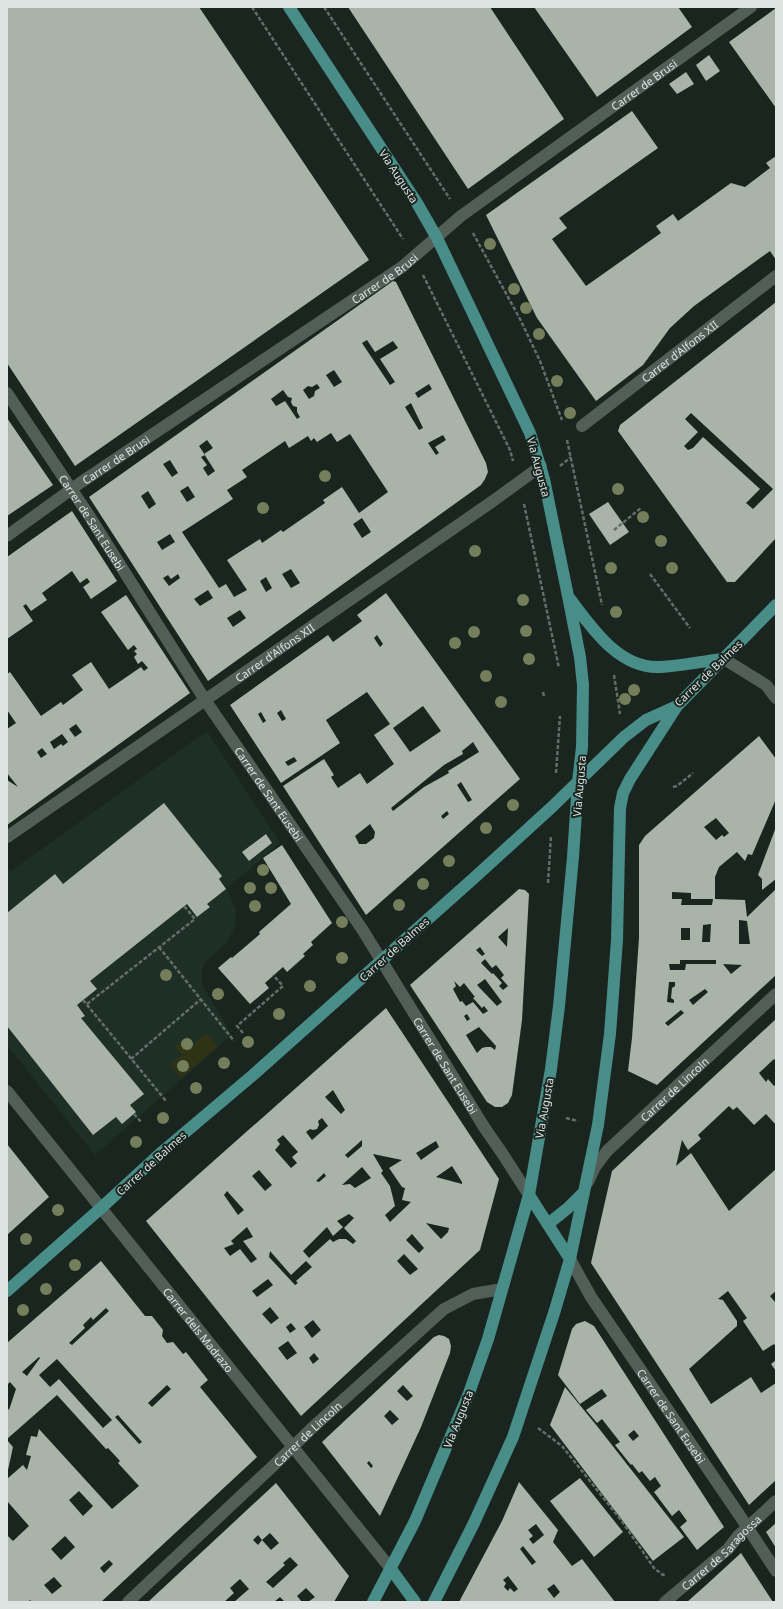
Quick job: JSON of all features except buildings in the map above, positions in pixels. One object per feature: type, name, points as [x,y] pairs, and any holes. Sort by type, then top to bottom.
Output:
[{"type":"main road","name":"Via Augusta","points":[[289,7],[417,203],[437,238],[530,433],[541,466],[580,657],[583,685],[582,747],[578,782],[574,857],[551,1069],[529,1195],[488,1339],[469,1393],[415,1521],[373,1602]]},
{"type":"main road","points":[[568,596],[585,619],[610,647],[629,660],[644,666],[660,667],[724,659]]},
{"type":"main road","name":"Carrer de Balmes","points":[[7,1290],[101,1208],[162,1152],[253,1075],[382,960],[578,782],[624,737],[646,720],[677,706],[776,606]]},
{"type":"main road","points":[[434,1602],[474,1523],[512,1437],[555,1310],[570,1259],[598,1125],[610,1034],[617,940],[620,808],[623,793],[630,779],[677,706]]},
{"type":"main road","points":[[548,1224],[568,1208],[584,1192]]},
{"type":"main road","points":[[529,1195],[570,1259]]},
{"type":"main road","points":[[391,1569],[415,1602]]},
{"type":"street","name":"Carrer de Brusi","points":[[7,536],[72,490],[402,267],[461,216],[751,7]]},
{"type":"street","name":"Carrer d'Alfons XII","points":[[582,426],[776,276]]},
{"type":"street","name":"Carrer de Sant Eusebi","points":[[7,393],[72,490],[205,700],[362,929],[484,1127],[502,1152],[529,1195]]},
{"type":"street","name":"Carrer d'Alfons XII","points":[[7,837],[493,501],[541,466]]},
{"type":"street","points":[[724,659],[766,685],[776,698]]},
{"type":"street","name":"Carrer de Lincoln","points":[[584,1192],[595,1167],[607,1151],[776,995]]},
{"type":"street","name":"Carrer dels Madrazo","points":[[7,1090],[391,1569]]},
{"type":"street","name":"Carrer de Sant Eusebi","points":[[570,1259],[591,1297],[748,1527],[776,1571]]},
{"type":"street","name":"Carrer de Lincoln","points":[[128,1602],[311,1429],[444,1309],[473,1294],[502,1289]]},
{"type":"street","name":"Carrer de Saragossa","points":[[665,1602],[728,1549],[738,1536],[776,1501]]},
{"type":"path","points":[[252,7],[400,234]]},
{"type":"path","points":[[324,7],[449,197]]},
{"type":"path","points":[[470,229],[520,319],[540,362],[564,427]]},
{"type":"path","points":[[420,270],[434,294],[510,450],[514,463]]},
{"type":"path","points":[[566,435],[603,611]]},
{"type":"path","points":[[523,501],[559,674]]},
{"type":"path","points":[[614,530],[641,508]]},
{"type":"path","points":[[650,574],[690,628]]},
{"type":"path","points":[[613,672],[620,715]]},
{"type":"path","points":[[542,692],[544,697]]},
{"type":"path","points":[[558,754],[560,708]]},
{"type":"path","points":[[673,787],[678,786],[693,773]]},
{"type":"path","points":[[548,886],[549,858]]},
{"type":"path","points":[[87,1004],[195,919],[184,906]]},
{"type":"path","points":[[159,947],[234,1041]]},
{"type":"path","points":[[243,1033],[237,1026],[283,986],[274,975]]},
{"type":"path","points":[[131,1059],[201,999]]},
{"type":"path","points":[[83,1000],[166,1101]]},
{"type":"path","points":[[134,1114],[135,1113],[142,1123]]},
{"type":"path","points":[[536,1427],[562,1446],[616,1514],[654,1568],[663,1575],[687,1568],[694,1577]]},
{"type":"shaded area","points":[[207,731],[280,843],[227,888],[236,911],[235,926],[228,941],[206,962],[202,969],[201,979],[204,988],[232,1035],[95,1155],[7,1045],[7,869],[11,871]]},
{"type":"green space","points":[[206,1033],[218,1046],[181,1078],[170,1065],[182,1055],[175,1047],[187,1036],[194,1044]]}]
